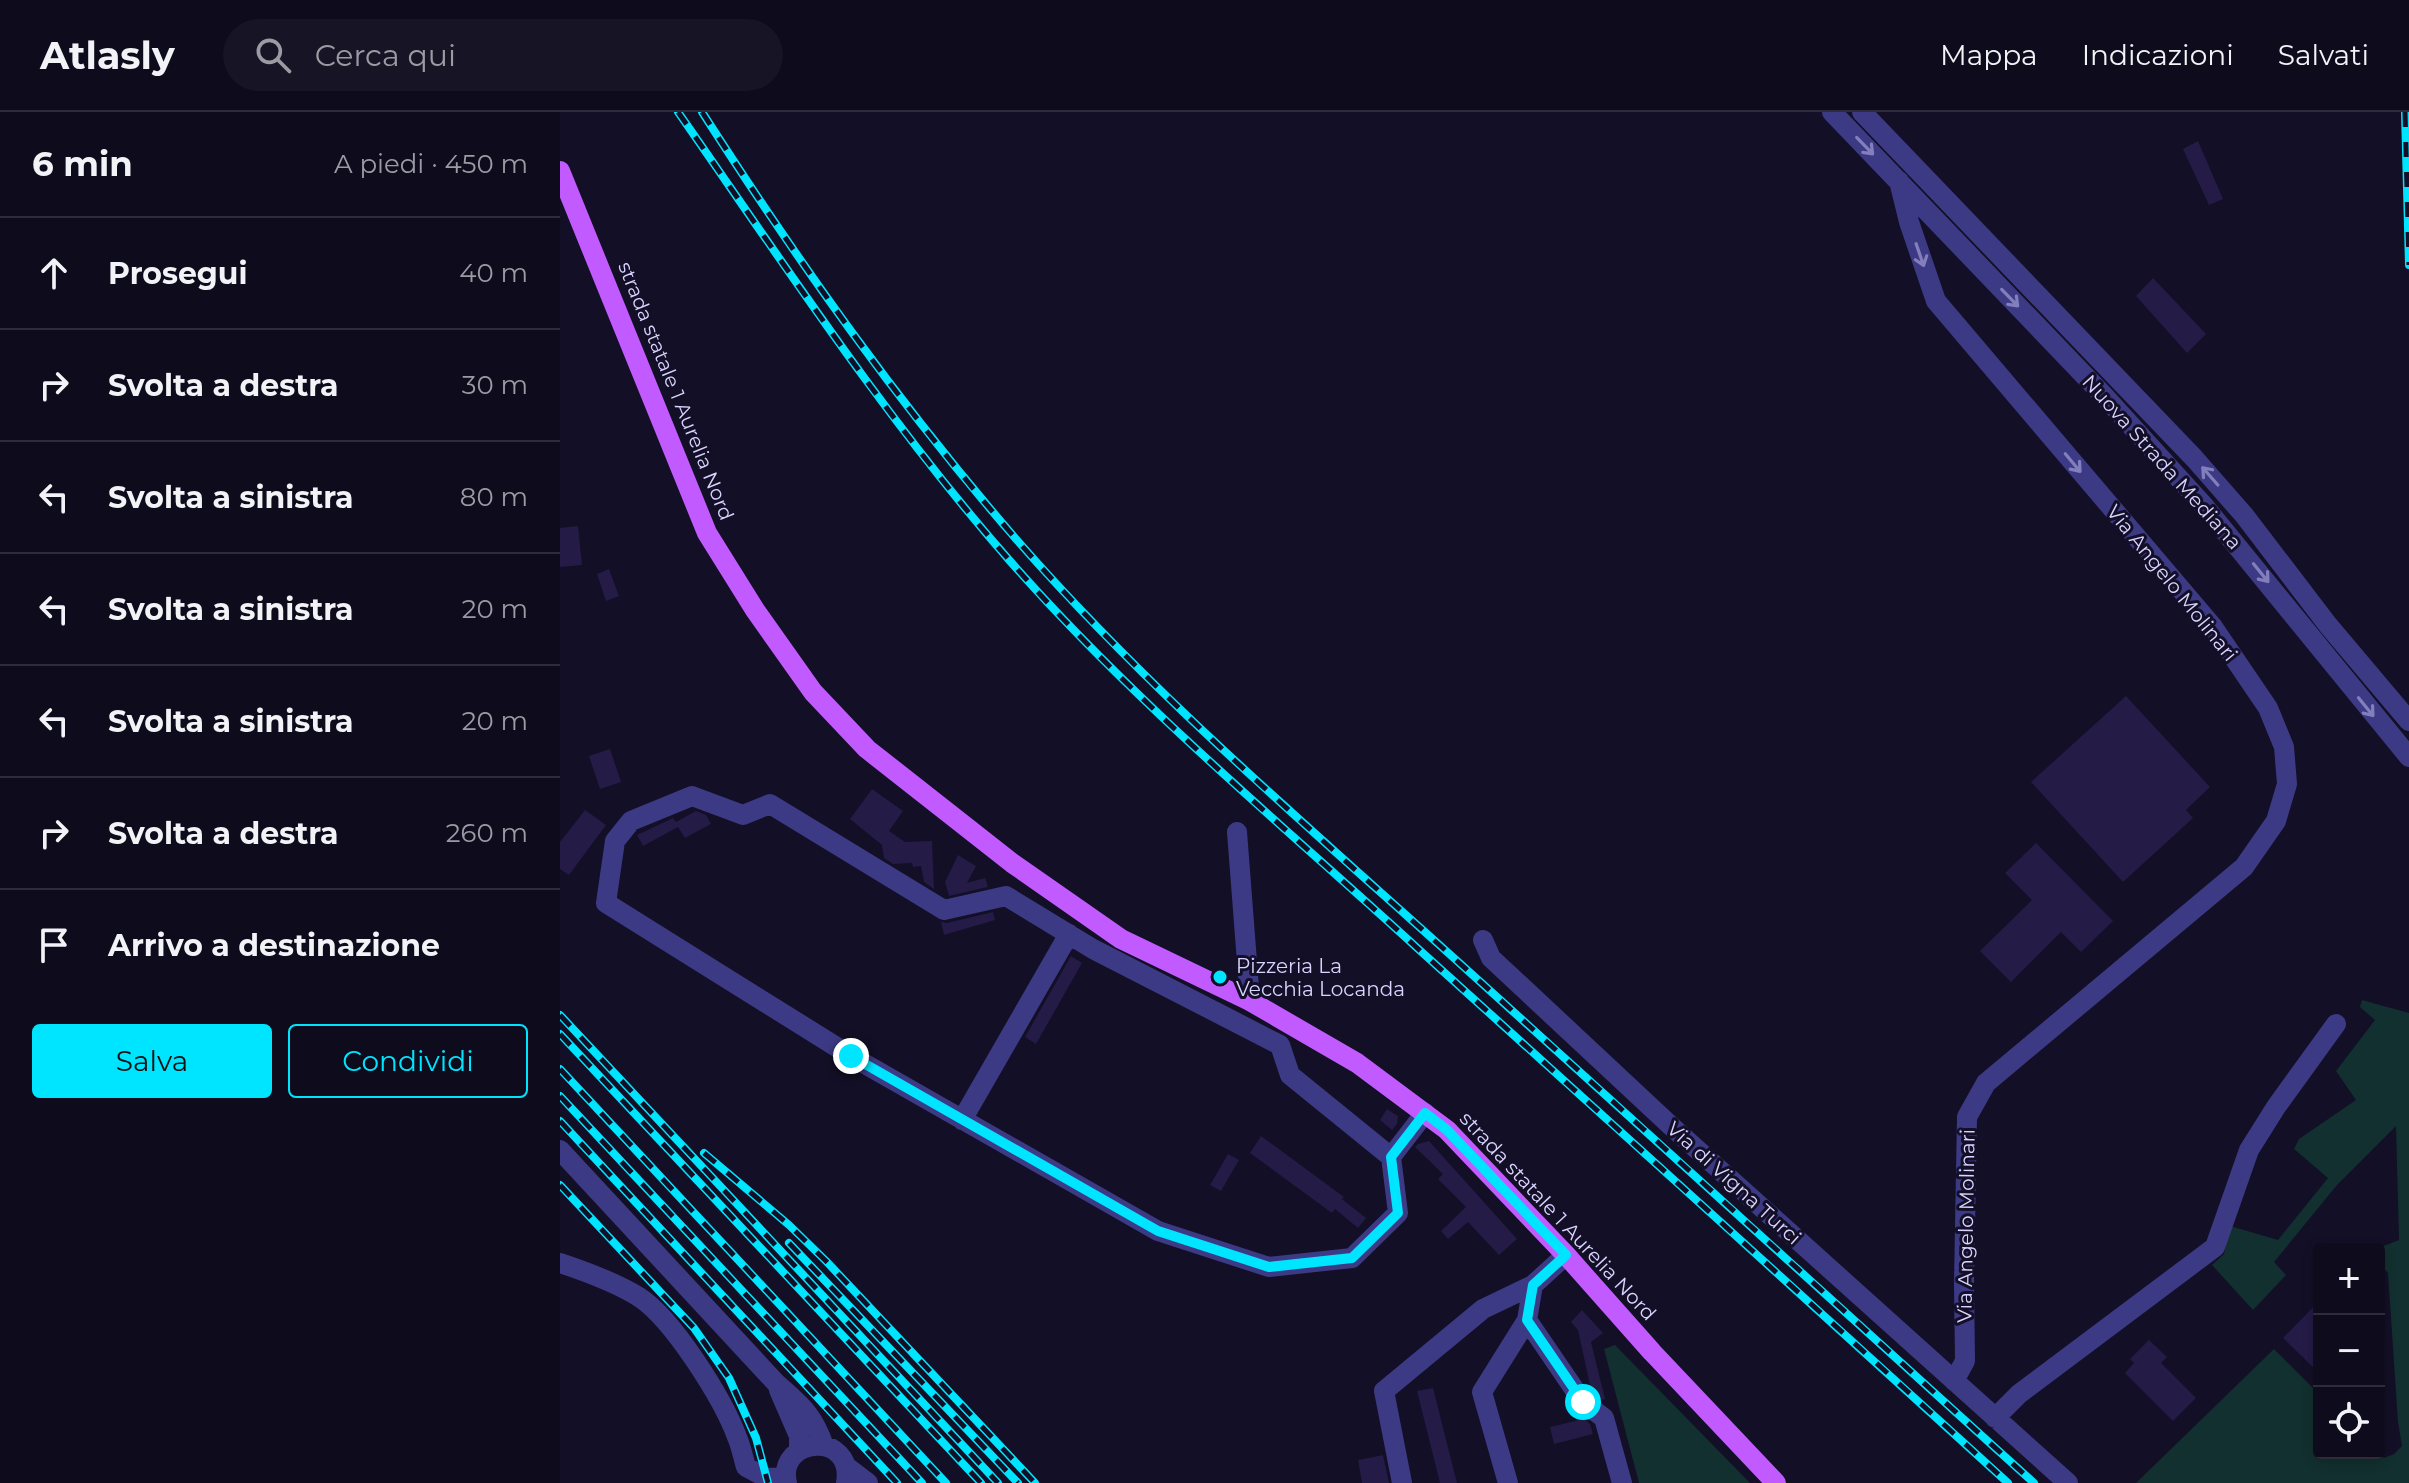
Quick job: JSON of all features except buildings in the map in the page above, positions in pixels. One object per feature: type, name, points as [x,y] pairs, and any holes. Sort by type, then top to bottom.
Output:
[{"type":"main road","name":"strada statale 1 Aurelia Nord","points":[[560,171],[707,533],[755,610],[813,692],[867,749],[1012,863],[1121,939],[1250,1001],[1357,1063],[1447,1130],[1776,1483]]},
{"type":"street","points":[[1832,112],[1906,174]]},
{"type":"street","name":"Via Angelo Molinari","points":[[1862,112],[1906,174],[1909,222],[1936,301],[2213,627],[2268,708],[2284,747],[2287,784],[2276,821],[2244,867],[1986,1083],[1967,1117],[1965,1361],[1954,1381]]},
{"type":"street","name":"Nuova Strada Mediana","points":[[1906,174],[2194,458],[2244,515],[2328,625],[2409,721]]},
{"type":"street","name":"Nuova Strada Mediana","points":[[1906,174],[2205,507],[2409,757]]},
{"type":"street","points":[[692,796],[743,815],[770,804],[944,910],[1006,896],[1069,934],[1280,1045],[1290,1075],[1391,1157],[1398,1213],[1352,1258],[1269,1267],[1158,1231],[962,1120],[851,1056],[606,903],[615,841],[631,821],[692,796]]},
{"type":"street","points":[[1237,832],[1250,1001]]},
{"type":"street","points":[[962,1120],[1069,934]]},
{"type":"street","name":"Via di Vigna Turci","points":[[1483,940],[1491,958],[1626,1084],[2068,1483]]},
{"type":"street","points":[[1995,1418],[2019,1394],[2215,1247],[2249,1150],[2336,1024]]},
{"type":"street","points":[[1391,1157],[1425,1113]]},
{"type":"street","points":[[560,1150],[776,1383],[803,1406],[817,1425],[824,1446]]},
{"type":"street","points":[[1402,1483],[1384,1391],[1483,1309],[1533,1285],[1566,1255]]},
{"type":"street","points":[[560,1263],[592,1274],[641,1298],[669,1325],[709,1381],[737,1436],[746,1467],[767,1478],[786,1480],[786,1466],[791,1456],[799,1450],[824,1446],[843,1457],[847,1475],[868,1483]]},
{"type":"street","points":[[1508,1483],[1482,1392],[1527,1320],[1533,1285]]},
{"type":"street","points":[[1527,1320],[1583,1402],[1604,1418],[1622,1483]]},
{"type":"street","points":[[776,1383],[794,1421],[799,1450]]},
{"type":"green space","points":[[2362,1000],[2409,1013],[2409,1483],[2136,1483],[2274,1349],[2313,1388],[2313,1459],[2385,1459],[2402,1446],[2388,1273],[2385,1270],[2385,1245],[2399,1240],[2396,1126],[2337,1185],[2274,1262],[2286,1275],[2253,1310],[2212,1265],[2224,1254],[2230,1226],[2278,1240],[2328,1178],[2294,1149],[2299,1139],[2356,1100],[2336,1071],[2375,1020],[2360,1007]]},
{"type":"green space","points":[[1615,1345],[1750,1483],[1639,1483],[1604,1349]]},
{"type":"railway","points":[[678,112],[797,284],[921,453],[1057,613],[1207,759],[2008,1483]]},
{"type":"railway","points":[[702,112],[813,278],[890,384],[1016,539],[1119,650],[1285,806],[2034,1483]]},
{"type":"railway","points":[[2405,112],[2409,265]]},
{"type":"railway","points":[[560,1015],[998,1483]]},
{"type":"railway","points":[[560,1034],[981,1483]]},
{"type":"railway","points":[[560,1069],[946,1483]]},
{"type":"railway","points":[[560,1096],[922,1483]]},
{"type":"railway","points":[[560,1121],[897,1483]]},
{"type":"railway","points":[[704,1153],[789,1225],[826,1261],[1035,1483]]},
{"type":"railway","points":[[560,1185],[694,1328],[729,1378],[756,1438],[768,1483]]},
{"type":"railway","points":[[789,1243],[1018,1483]]},
{"type":"place","name":"Pizzeria La Vecchia Locanda","points":[[1220,977]]},
{"type":"route","points":[[851,1056],[1158,1231],[1269,1267],[1352,1258],[1398,1213],[1391,1157],[1425,1113],[1447,1130],[1566,1255],[1533,1285],[1527,1320],[1583,1402]]}]
